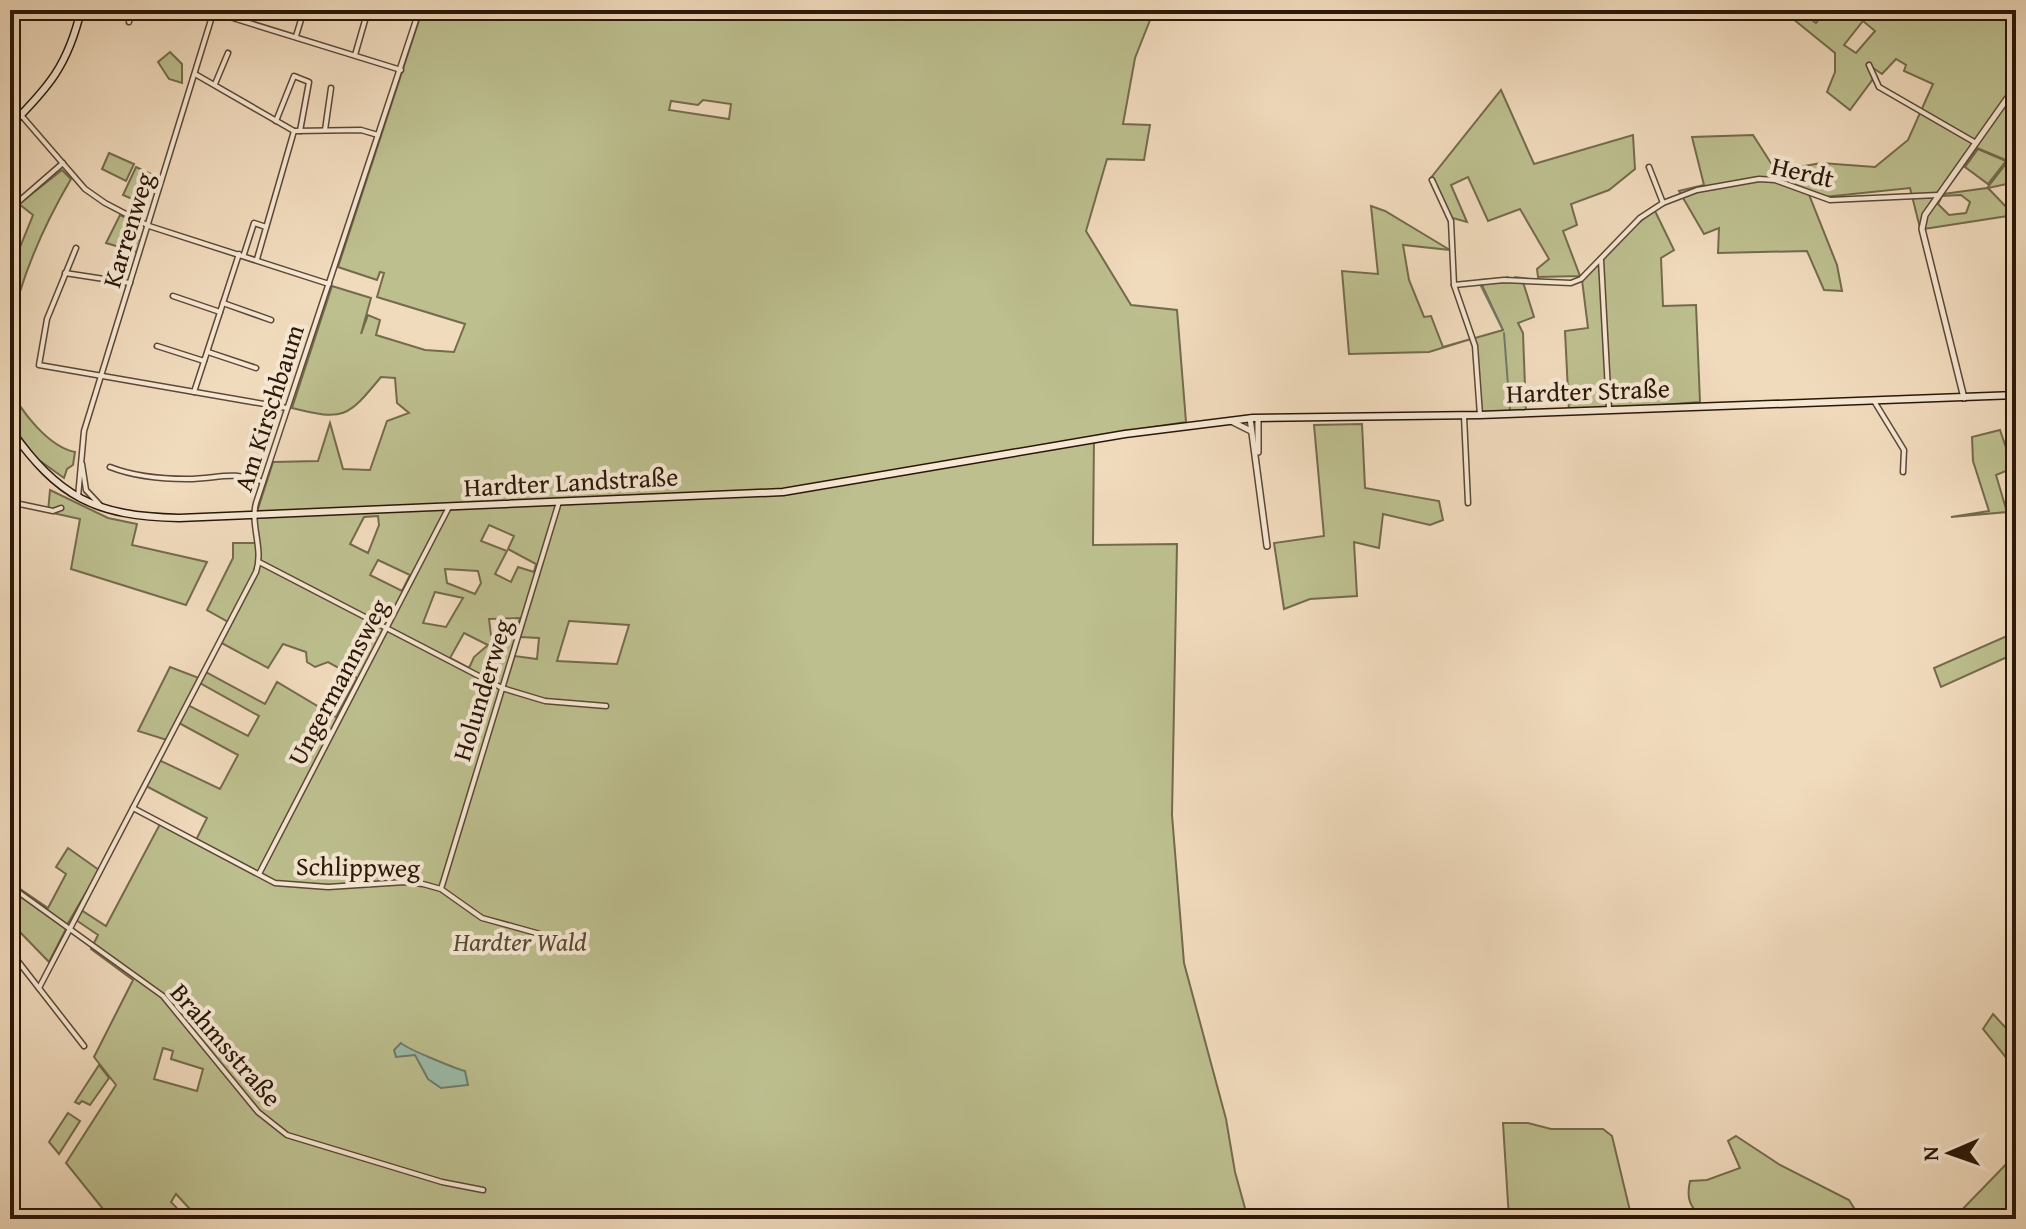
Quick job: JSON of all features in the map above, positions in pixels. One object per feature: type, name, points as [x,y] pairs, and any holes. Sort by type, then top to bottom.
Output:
[{"type":"main road","points":[[10,126],[55,80],[72,44],[81,10]]},
{"type":"main road","name":"Hardter Straße","points":[[1161,429],[1254,418],[1464,416],[2016,395]]},
{"type":"main road","name":"Hardter Landstraße","points":[[10,429],[41,470],[79,499],[107,511],[149,517],[253,516],[794,491],[1161,429]]},
{"type":"street","points":[[129,22],[132,10]]},
{"type":"street","points":[[207,10],[401,70]]},
{"type":"street","points":[[246,21],[249,10]]},
{"type":"street","points":[[296,36],[304,10]]},
{"type":"street","points":[[355,55],[368,10]]},
{"type":"street","name":"Karrenweg","points":[[79,499],[84,431],[214,11]]},
{"type":"street","name":"Am Kirschbaum","points":[[259,562],[253,516],[419,11]]},
{"type":"street","points":[[215,84],[228,53]]},
{"type":"street","points":[[1869,65],[1879,87],[1977,143]]},
{"type":"street","points":[[195,74],[294,131],[361,130],[378,135]]},
{"type":"street","points":[[276,121],[294,76],[309,82],[300,131]]},
{"type":"street","points":[[1964,398],[1922,229],[1925,215],[1938,195],[2016,86]]},
{"type":"street","points":[[325,130],[331,88]]},
{"type":"street","points":[[21,115],[93,195],[149,226],[329,284]]},
{"type":"street","points":[[257,259],[294,131]]},
{"type":"street","points":[[10,209],[63,163]]},
{"type":"street","points":[[1649,167],[1663,203]]},
{"type":"street","name":"Herdt","points":[[1454,285],[1504,280],[1571,283],[1601,260],[1640,218],[1663,203],[1697,190],[1759,179],[1775,180],[1830,200],[1938,195]]},
{"type":"street","points":[[1432,180],[1451,221],[1454,285],[1475,346],[1480,415]]},
{"type":"street","points":[[194,393],[223,303],[254,223],[266,227]]},
{"type":"street","points":[[76,248],[47,319],[39,365],[287,408]]},
{"type":"street","points":[[1601,260],[1610,411]]},
{"type":"street","points":[[65,273],[130,283]]},
{"type":"street","points":[[173,296],[220,312]]},
{"type":"street","points":[[223,303],[271,320]]},
{"type":"street","points":[[157,346],[204,361]]},
{"type":"street","points":[[208,352],[256,368]]},
{"type":"street","points":[[1874,401],[1904,450],[1903,472]]},
{"type":"street","points":[[1464,416],[1468,503]]},
{"type":"street","points":[[1254,418],[1251,431],[1257,461]]},
{"type":"street","points":[[1254,418],[1267,546]]},
{"type":"street","points":[[1231,420],[1251,431]]},
{"type":"street","name":"Karrenweg","points":[[81,462],[86,490]]},
{"type":"street","points":[[110,467],[123,472],[188,479],[242,474],[263,482]]},
{"type":"street","points":[[62,488],[78,482]]},
{"type":"street","points":[[79,499],[86,490],[107,511]]},
{"type":"street","points":[[10,502],[53,511],[61,508]]},
{"type":"street","name":"Holunderweg","points":[[441,889],[559,502]]},
{"type":"street","name":"Ungermannsweg","points":[[259,874],[449,507]]},
{"type":"street","points":[[39,988],[259,562],[502,688],[545,701],[606,706]]},
{"type":"street","name":"Schlippweg","points":[[133,808],[259,874],[292,885],[328,887],[405,882],[441,889],[482,918],[540,934]]},
{"type":"street","name":"Brahmsstraße","points":[[10,886],[161,994],[258,1112],[287,1135],[442,1182],[483,1190]]},
{"type":"street","points":[[10,951],[84,1046]]},
{"type":"green space","name":"Hardter Wald","points":[[412,10],[1154,10],[1135,58],[1123,124],[1150,125],[1144,160],[1107,159],[1086,231],[1131,305],[1177,310],[1186,422],[1094,436],[1093,545],[1177,544],[1172,815],[1184,963],[1226,1119],[1235,1172],[1248,1219],[199,1219],[176,1194],[171,1202],[187,1219],[111,1219],[66,1163],[116,1085],[94,1057],[133,980],[91,949],[98,935],[76,920],[81,910],[106,926],[160,824],[196,840],[207,818],[146,786],[159,760],[220,789],[238,755],[179,723],[188,705],[248,736],[259,716],[200,683],[206,672],[265,704],[277,682],[336,717],[357,678],[328,662],[315,667],[307,662],[306,652],[283,644],[268,668],[218,641],[228,622],[207,610],[233,558],[233,543],[255,543],[257,512],[273,462],[318,461],[330,423],[343,469],[370,470],[387,421],[409,413],[397,403],[395,378],[381,377],[360,401],[343,413],[323,414],[292,408],[332,286],[371,298],[361,334],[368,315],[380,320],[376,335],[425,350],[454,352],[465,324],[377,297],[384,273],[380,272],[377,280],[338,267],[421,14]],"holes":[[[703,100],[731,104],[729,119],[669,110],[671,101],[698,105]],[[378,516],[379,525],[368,553],[350,544],[364,517]],[[489,525],[514,536],[508,549],[536,564],[534,572],[518,567],[511,582],[495,574],[507,551],[481,541]],[[378,560],[410,575],[402,591],[370,575]],[[445,569],[478,571],[481,583],[475,594],[447,583]],[[435,592],[463,598],[446,627],[423,623]],[[520,618],[514,639],[491,635],[489,619]],[[569,621],[629,625],[617,664],[557,661]],[[464,633],[488,645],[474,657],[469,668],[450,658]],[[520,637],[539,638],[537,659],[514,656]],[[163,1048],[173,1051],[171,1059],[203,1069],[197,1091],[154,1079]]]},
{"type":"green space","points":[[1782,10],[1799,10],[1816,23],[1826,10],[2016,10],[2016,182],[1988,188],[2014,215],[1924,229],[1920,228],[1910,188],[1824,197],[1808,192],[1837,265],[1842,291],[1824,290],[1807,251],[1718,253],[1719,228],[1704,234],[1679,191],[1704,185],[1692,137],[1753,135],[1776,171],[1821,163],[1875,167],[1908,140],[1933,84],[1904,71],[1906,65],[1896,59],[1882,74],[1870,66],[1873,79],[1850,110],[1827,92],[1835,72],[1835,53]],"holes":[[[1863,21],[1875,31],[1856,53],[1844,45]],[[1977,148],[2008,161],[1987,188],[1943,194]],[[1961,195],[1970,202],[1966,213],[1949,215],[1938,204],[1942,196]]]},
{"type":"green space","points":[[170,52],[182,64],[182,83],[169,79],[158,62]]},
{"type":"green space","points":[[1501,90],[1534,164],[1633,135],[1635,169],[1609,190],[1571,204],[1577,225],[1563,231],[1580,276],[1538,277],[1537,269],[1549,259],[1520,209],[1488,221],[1468,177],[1451,185],[1467,222],[1453,218],[1449,222],[1430,179]]},
{"type":"green space","points":[[1978,149],[2006,161],[1988,184],[1965,167]]},
{"type":"green space","points":[[109,153],[134,164],[126,181],[102,169]]},
{"type":"green space","points":[[136,167],[151,174],[139,202],[123,195]]},
{"type":"green space","points":[[62,170],[71,179],[34,252],[10,330],[10,272],[33,215],[19,204]]},
{"type":"green space","points":[[1371,206],[1385,211],[1450,250],[1403,245],[1409,280],[1424,317],[1431,316],[1443,347],[1471,339],[1429,352],[1349,354],[1342,271],[1378,274]]},
{"type":"green space","points":[[1655,211],[1674,250],[1661,258],[1663,306],[1696,305],[1700,402],[1569,412],[1565,331],[1588,328],[1580,276]]},
{"type":"green space","points":[[120,215],[139,224],[131,237],[141,241],[137,252],[106,243]]},
{"type":"green space","points":[[1523,282],[1534,317],[1518,323],[1523,333],[1526,414],[1480,415],[1475,338],[1503,330],[1481,283]]},
{"type":"green space","points":[[10,388],[21,407],[46,436],[75,452],[73,465],[67,469],[64,478],[36,458],[10,423]]},
{"type":"green space","points":[[1362,424],[1365,488],[1439,501],[1443,520],[1430,525],[1383,514],[1379,548],[1354,542],[1357,596],[1310,599],[1284,609],[1274,543],[1324,536],[1314,425]]},
{"type":"green space","points":[[2000,430],[2013,468],[1996,475],[2007,512],[1951,517],[1989,511],[1973,461],[1972,437]]},
{"type":"green space","points":[[50,490],[108,518],[137,524],[132,545],[207,562],[186,605],[71,569],[80,519],[48,512]]},
{"type":"green space","points":[[2016,632],[2016,653],[1941,687],[1934,668]]},
{"type":"green space","points":[[170,667],[199,678],[167,740],[138,731]]},
{"type":"green space","points":[[68,848],[99,870],[67,925],[10,882],[48,908],[66,874],[56,867]]},
{"type":"green space","points":[[10,889],[66,929],[49,962],[16,928],[10,938],[10,904],[14,895]]},
{"type":"green space","points":[[1993,1014],[2016,1039],[2016,1070],[1983,1029]]},
{"type":"green space","points":[[99,1065],[109,1078],[90,1105],[75,1102]]},
{"type":"green space","points":[[68,1113],[80,1121],[59,1154],[49,1142]]},
{"type":"green space","points":[[1503,1123],[1528,1123],[1551,1129],[1603,1129],[1612,1136],[1632,1219],[1509,1219]]},
{"type":"green space","points":[[1736,1136],[1780,1165],[1849,1200],[1861,1219],[1702,1219],[1690,1202],[1690,1181],[1707,1180],[1740,1168],[1728,1141]]},
{"type":"green space","points":[[2016,1154],[2016,1219],[1953,1219]]},
{"type":"shaded area","points":[[401,1043],[465,1071],[468,1085],[441,1088],[428,1079],[415,1055],[396,1057],[394,1050]]},
{"type":"waterway","points":[[1666,200],[1682,194]]},
{"type":"waterway","points":[[1515,277],[1530,279]]},
{"type":"waterway","points":[[1493,279],[1502,278]]},
{"type":"waterway","points":[[1479,280],[1492,279]]},
{"type":"waterway","points":[[1480,284],[1502,328]]},
{"type":"waterway","points":[[1504,333],[1510,411]]}]
